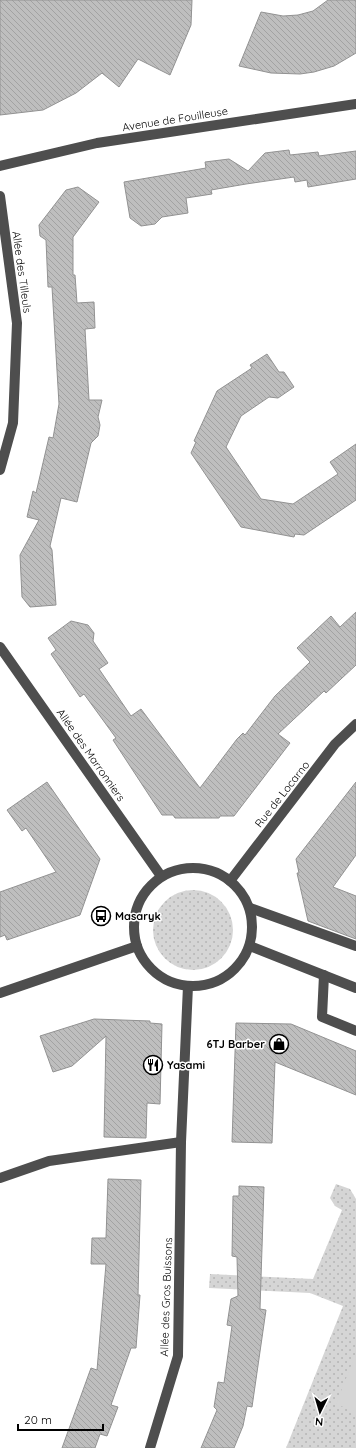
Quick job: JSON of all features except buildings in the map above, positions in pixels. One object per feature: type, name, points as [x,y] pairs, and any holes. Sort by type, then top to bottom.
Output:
[{"type":"street","name":"Avenue de Fouilleuse","points":[[0,166],[96,143],[356,104]]},
{"type":"street","name":"Allée des Tilleuls","points":[[0,196],[17,323],[13,422],[0,470]]},
{"type":"street","name":"Allée des Marronniers","points":[[0,648],[161,876]]},
{"type":"street","name":"Rue de Locarno","points":[[230,881],[335,744],[356,724]]},
{"type":"street","points":[[189,869],[211,871],[230,881],[242,893],[250,908],[253,927],[250,946],[242,962],[229,974],[214,983],[198,986],[188,986],[165,979],[150,968],[142,957],[133,932],[136,916],[142,899],[161,876],[189,869]]},
{"type":"street","points":[[250,908],[356,946]]},
{"type":"street","points":[[0,993],[137,946]]},
{"type":"street","points":[[250,946],[356,988]]},
{"type":"street","points":[[324,975],[322,1017],[356,1031]]},
{"type":"street","name":"Allée des Gros Buissons","points":[[150,1448],[178,1356],[181,1142],[188,986]]},
{"type":"street","points":[[0,1178],[49,1162],[181,1142]]},
{"type":"shaded area","points":[[193,890],[208,893],[221,902],[230,915],[233,930],[230,945],[221,958],[208,967],[193,970],[178,967],[165,958],[156,945],[153,930],[156,915],[165,902],[178,893]]},
{"type":"shaded area","points":[[336,1184],[350,1189],[356,1199],[356,1448],[286,1448],[343,1306],[310,1293],[209,1288],[210,1274],[313,1279],[342,1210],[335,1206],[330,1198]]},
{"type":"shaded area","points":[[356,1353],[356,1412],[336,1404]]},
{"type":"place","name":"Masaryk","points":[[101,916]]},
{"type":"place","name":"6TJ Barber","points":[[279,1044]]},
{"type":"place","name":"Yasami","points":[[153,1065]]}]
